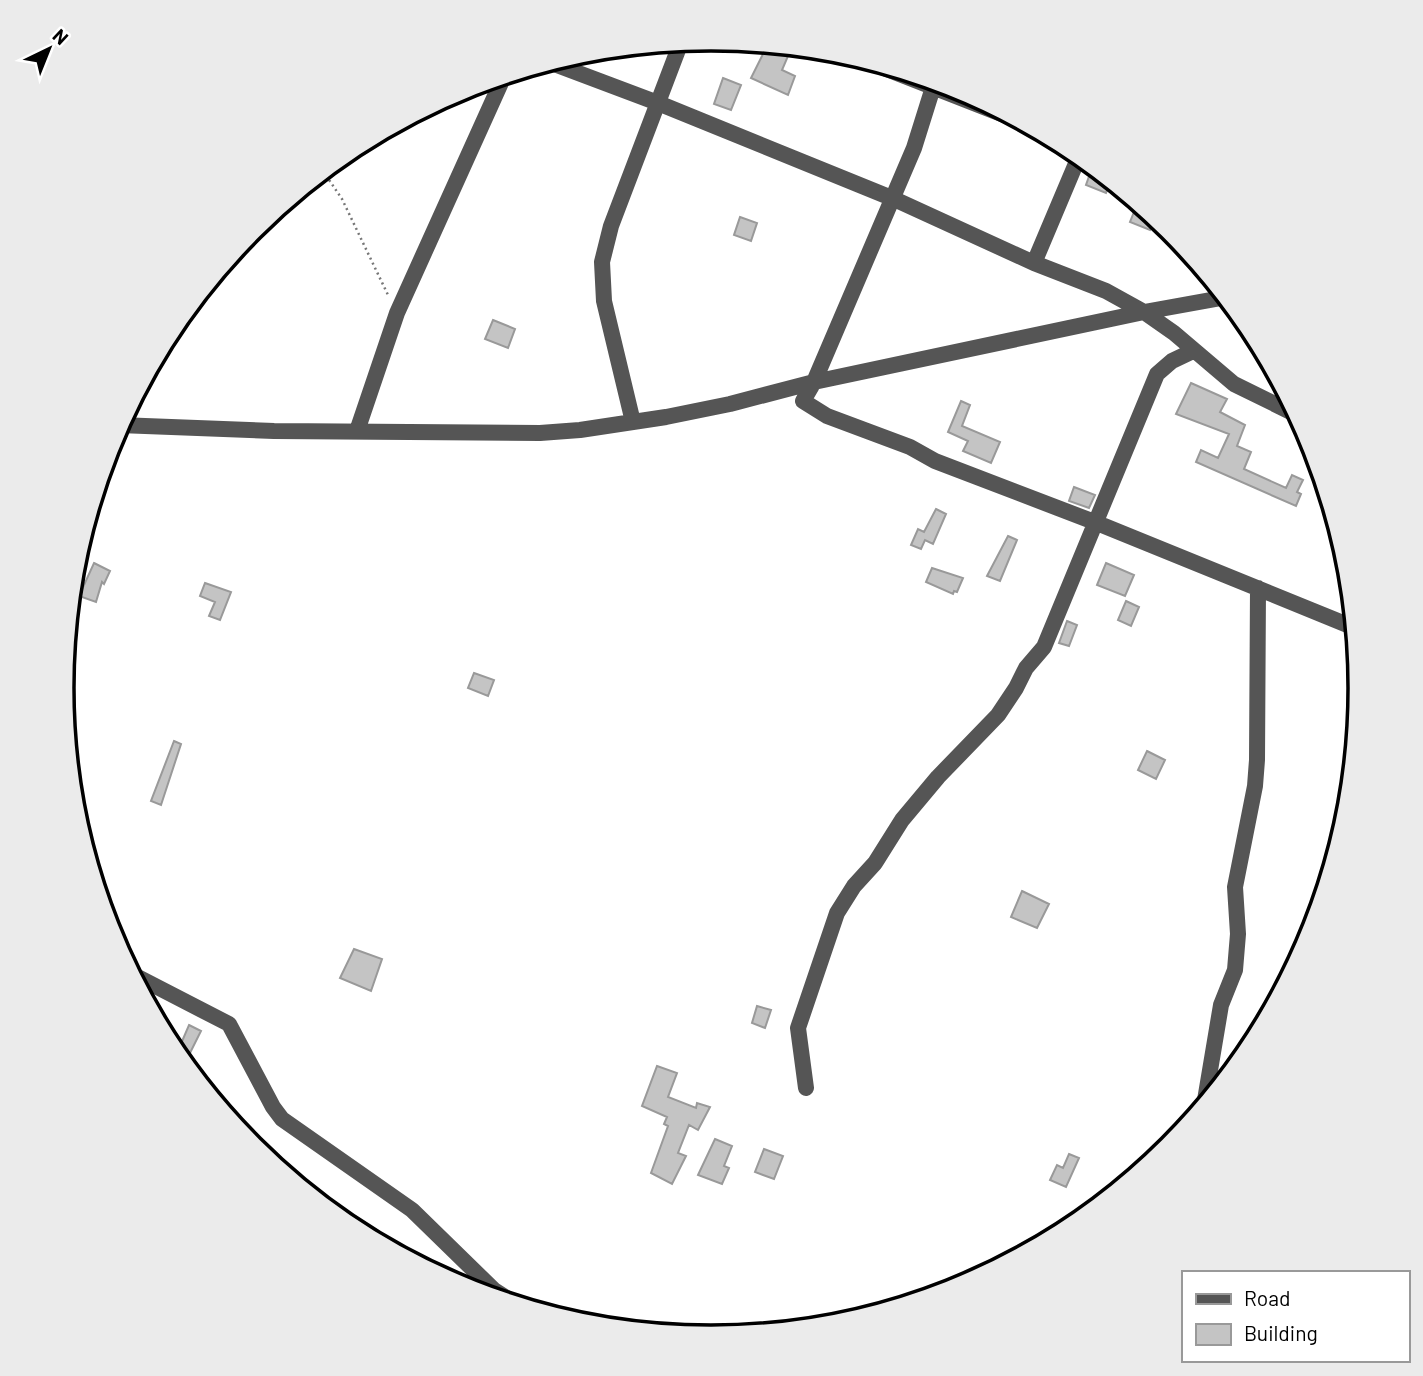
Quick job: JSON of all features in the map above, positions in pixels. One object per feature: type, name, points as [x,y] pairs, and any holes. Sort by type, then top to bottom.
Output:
[{"type":"street","points":[[633,422],[604,301],[603,262],[611,226],[677,52]]},
{"type":"street","points":[[565,68],[894,199],[1034,263],[1106,291],[1174,333],[1234,384],[1284,409]]},
{"type":"street","points":[[357,431],[397,313],[499,88]]},
{"type":"street","points":[[932,91],[894,199],[814,382],[803,401],[827,416],[910,447],[935,461],[1097,523],[1345,624]]},
{"type":"street","points":[[1034,263],[1075,165]]},
{"type":"street","points":[[131,425],[540,433],[633,422],[730,404],[814,382],[1217,300]]},
{"type":"street","points":[[806,1088],[798,1028],[837,913],[854,886],[875,863],[902,820],[998,715],[1026,668],[1044,647],[1157,374],[1172,361],[1193,351]]},
{"type":"street","points":[[1208,1087],[1221,1005],[1235,970],[1238,934],[1235,887],[1255,786],[1258,588]]},
{"type":"street","points":[[146,981],[225,1020],[282,1119],[412,1210],[488,1284]]},
{"type":"path","points":[[328,179],[342,199],[397,313]]},
{"type":"building","points":[[764,53],[788,55],[782,70],[795,76],[788,95],[751,78]]},
{"type":"building","points":[[723,78],[741,85],[731,110],[714,104]]},
{"type":"building","points":[[1089,175],[1108,189],[1106,193],[1086,185]]},
{"type":"building","points":[[1134,211],[1151,227],[1150,230],[1130,222]]},
{"type":"building","points":[[740,217],[757,223],[751,241],[734,235]]},
{"type":"building","points":[[493,320],[515,329],[508,348],[485,339]]},
{"type":"building","points":[[1191,383],[1227,399],[1220,412],[1245,425],[1237,446],[1251,452],[1244,469],[1286,488],[1292,475],[1303,480],[1297,492],[1301,494],[1296,506],[1196,462],[1201,450],[1218,458],[1229,434],[1176,414]]},
{"type":"building","points":[[961,401],[970,405],[962,426],[1000,442],[991,463],[963,451],[968,441],[948,432]]},
{"type":"building","points":[[1074,487],[1095,495],[1089,508],[1069,501]]},
{"type":"building","points":[[936,509],[946,514],[933,544],[925,540],[921,549],[911,545],[918,529],[924,532]]},
{"type":"building","points":[[1008,536],[1017,540],[1000,581],[987,576]]},
{"type":"building","points":[[94,563],[110,571],[104,584],[102,582],[96,602],[81,597]]},
{"type":"building","points":[[1106,563],[1134,575],[1125,596],[1097,585]]},
{"type":"building","points":[[932,568],[963,578],[957,592],[954,591],[953,594],[926,582]]},
{"type":"building","points":[[205,583],[231,592],[220,620],[209,616],[215,602],[200,596]]},
{"type":"building","points":[[1126,601],[1139,607],[1131,626],[1118,620]]},
{"type":"building","points":[[1067,621],[1077,625],[1069,646],[1059,643]]},
{"type":"building","points":[[474,673],[494,680],[488,696],[468,688]]},
{"type":"building","points":[[174,741],[181,744],[161,805],[151,801]]},
{"type":"building","points":[[1147,751],[1165,760],[1156,779],[1138,770]]},
{"type":"building","points":[[1022,891],[1049,904],[1037,928],[1011,917]]},
{"type":"building","points":[[354,949],[382,959],[371,991],[340,978]]},
{"type":"building","points":[[757,1006],[771,1010],[765,1028],[752,1023]]},
{"type":"building","points":[[189,1025],[201,1031],[190,1053],[182,1042]]},
{"type":"building","points":[[657,1066],[677,1073],[668,1097],[696,1108],[697,1103],[710,1107],[698,1130],[689,1125],[678,1153],[686,1156],[672,1184],[651,1173],[668,1126],[664,1124],[667,1117],[642,1106]]},
{"type":"building","points":[[715,1139],[732,1146],[724,1166],[729,1168],[722,1184],[698,1175]]},
{"type":"building","points":[[764,1149],[783,1156],[774,1179],[755,1172]]},
{"type":"building","points":[[1069,1154],[1079,1158],[1066,1187],[1050,1180],[1057,1165],[1063,1168]]}]
